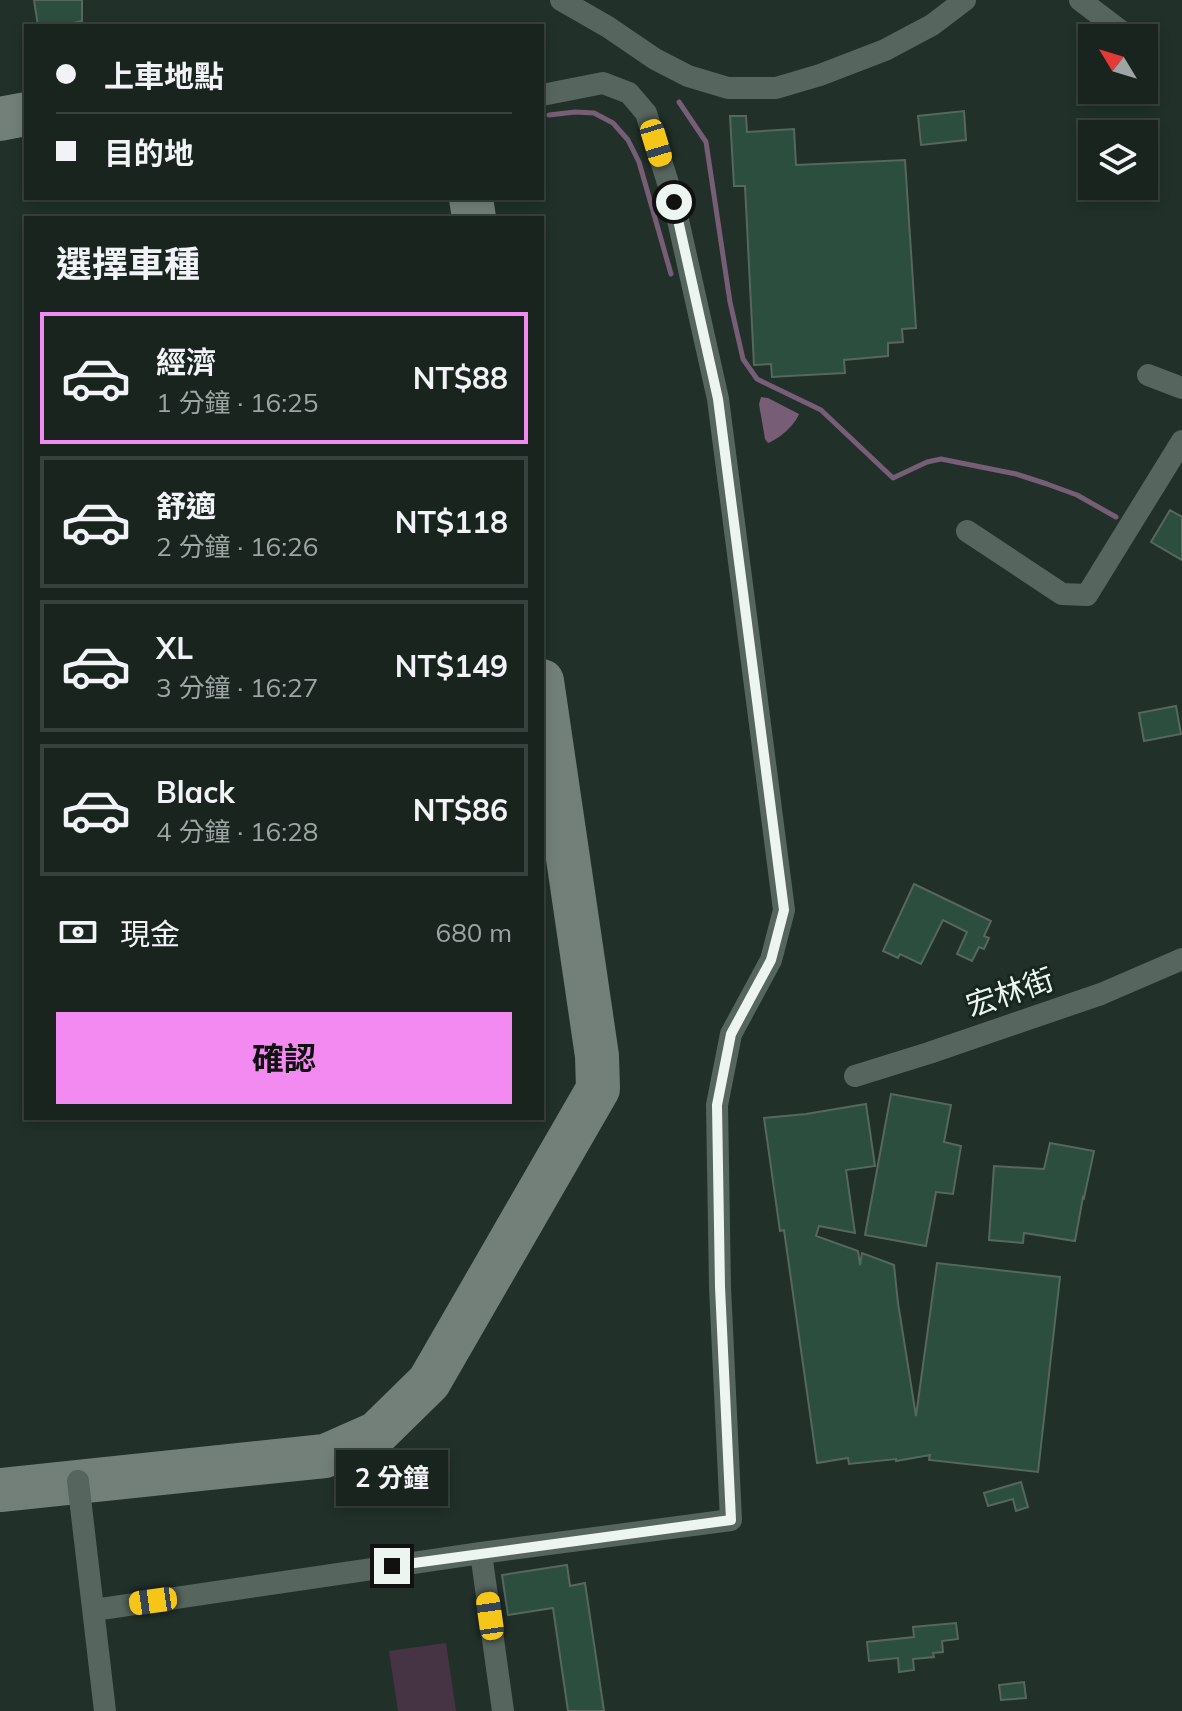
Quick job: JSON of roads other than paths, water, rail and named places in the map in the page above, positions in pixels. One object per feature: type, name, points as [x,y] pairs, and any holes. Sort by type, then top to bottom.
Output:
[{"type":"street","points":[[561,0],[655,59],[688,76],[728,88],[776,88],[820,75],[885,50],[932,25],[965,0]]},
{"type":"street","points":[[1080,0],[1111,24]]},
{"type":"street","points":[[94,1610],[731,1520],[720,1287],[717,1105],[731,1034],[771,960],[784,910],[718,399],[674,202],[646,113],[629,93],[603,83],[544,95]]},
{"type":"street","points":[[1148,375],[1182,388]]},
{"type":"street","points":[[967,531],[1062,594],[1087,595],[1182,441]]},
{"type":"street","name":"宏林街","points":[[855,1076],[1101,994],[1182,959]]},
{"type":"street","points":[[78,1481],[105,1711]]},
{"type":"street","points":[[481,1553],[503,1711]]},
{"type":"waterway","points":[[679,102],[706,142],[730,302],[743,359],[757,379],[821,410],[893,478],[941,459],[1016,474],[1047,484],[1077,495],[1116,517]]},
{"type":"waterway","points":[[549,115],[594,113],[613,123],[628,140],[639,162],[671,274]]}]
